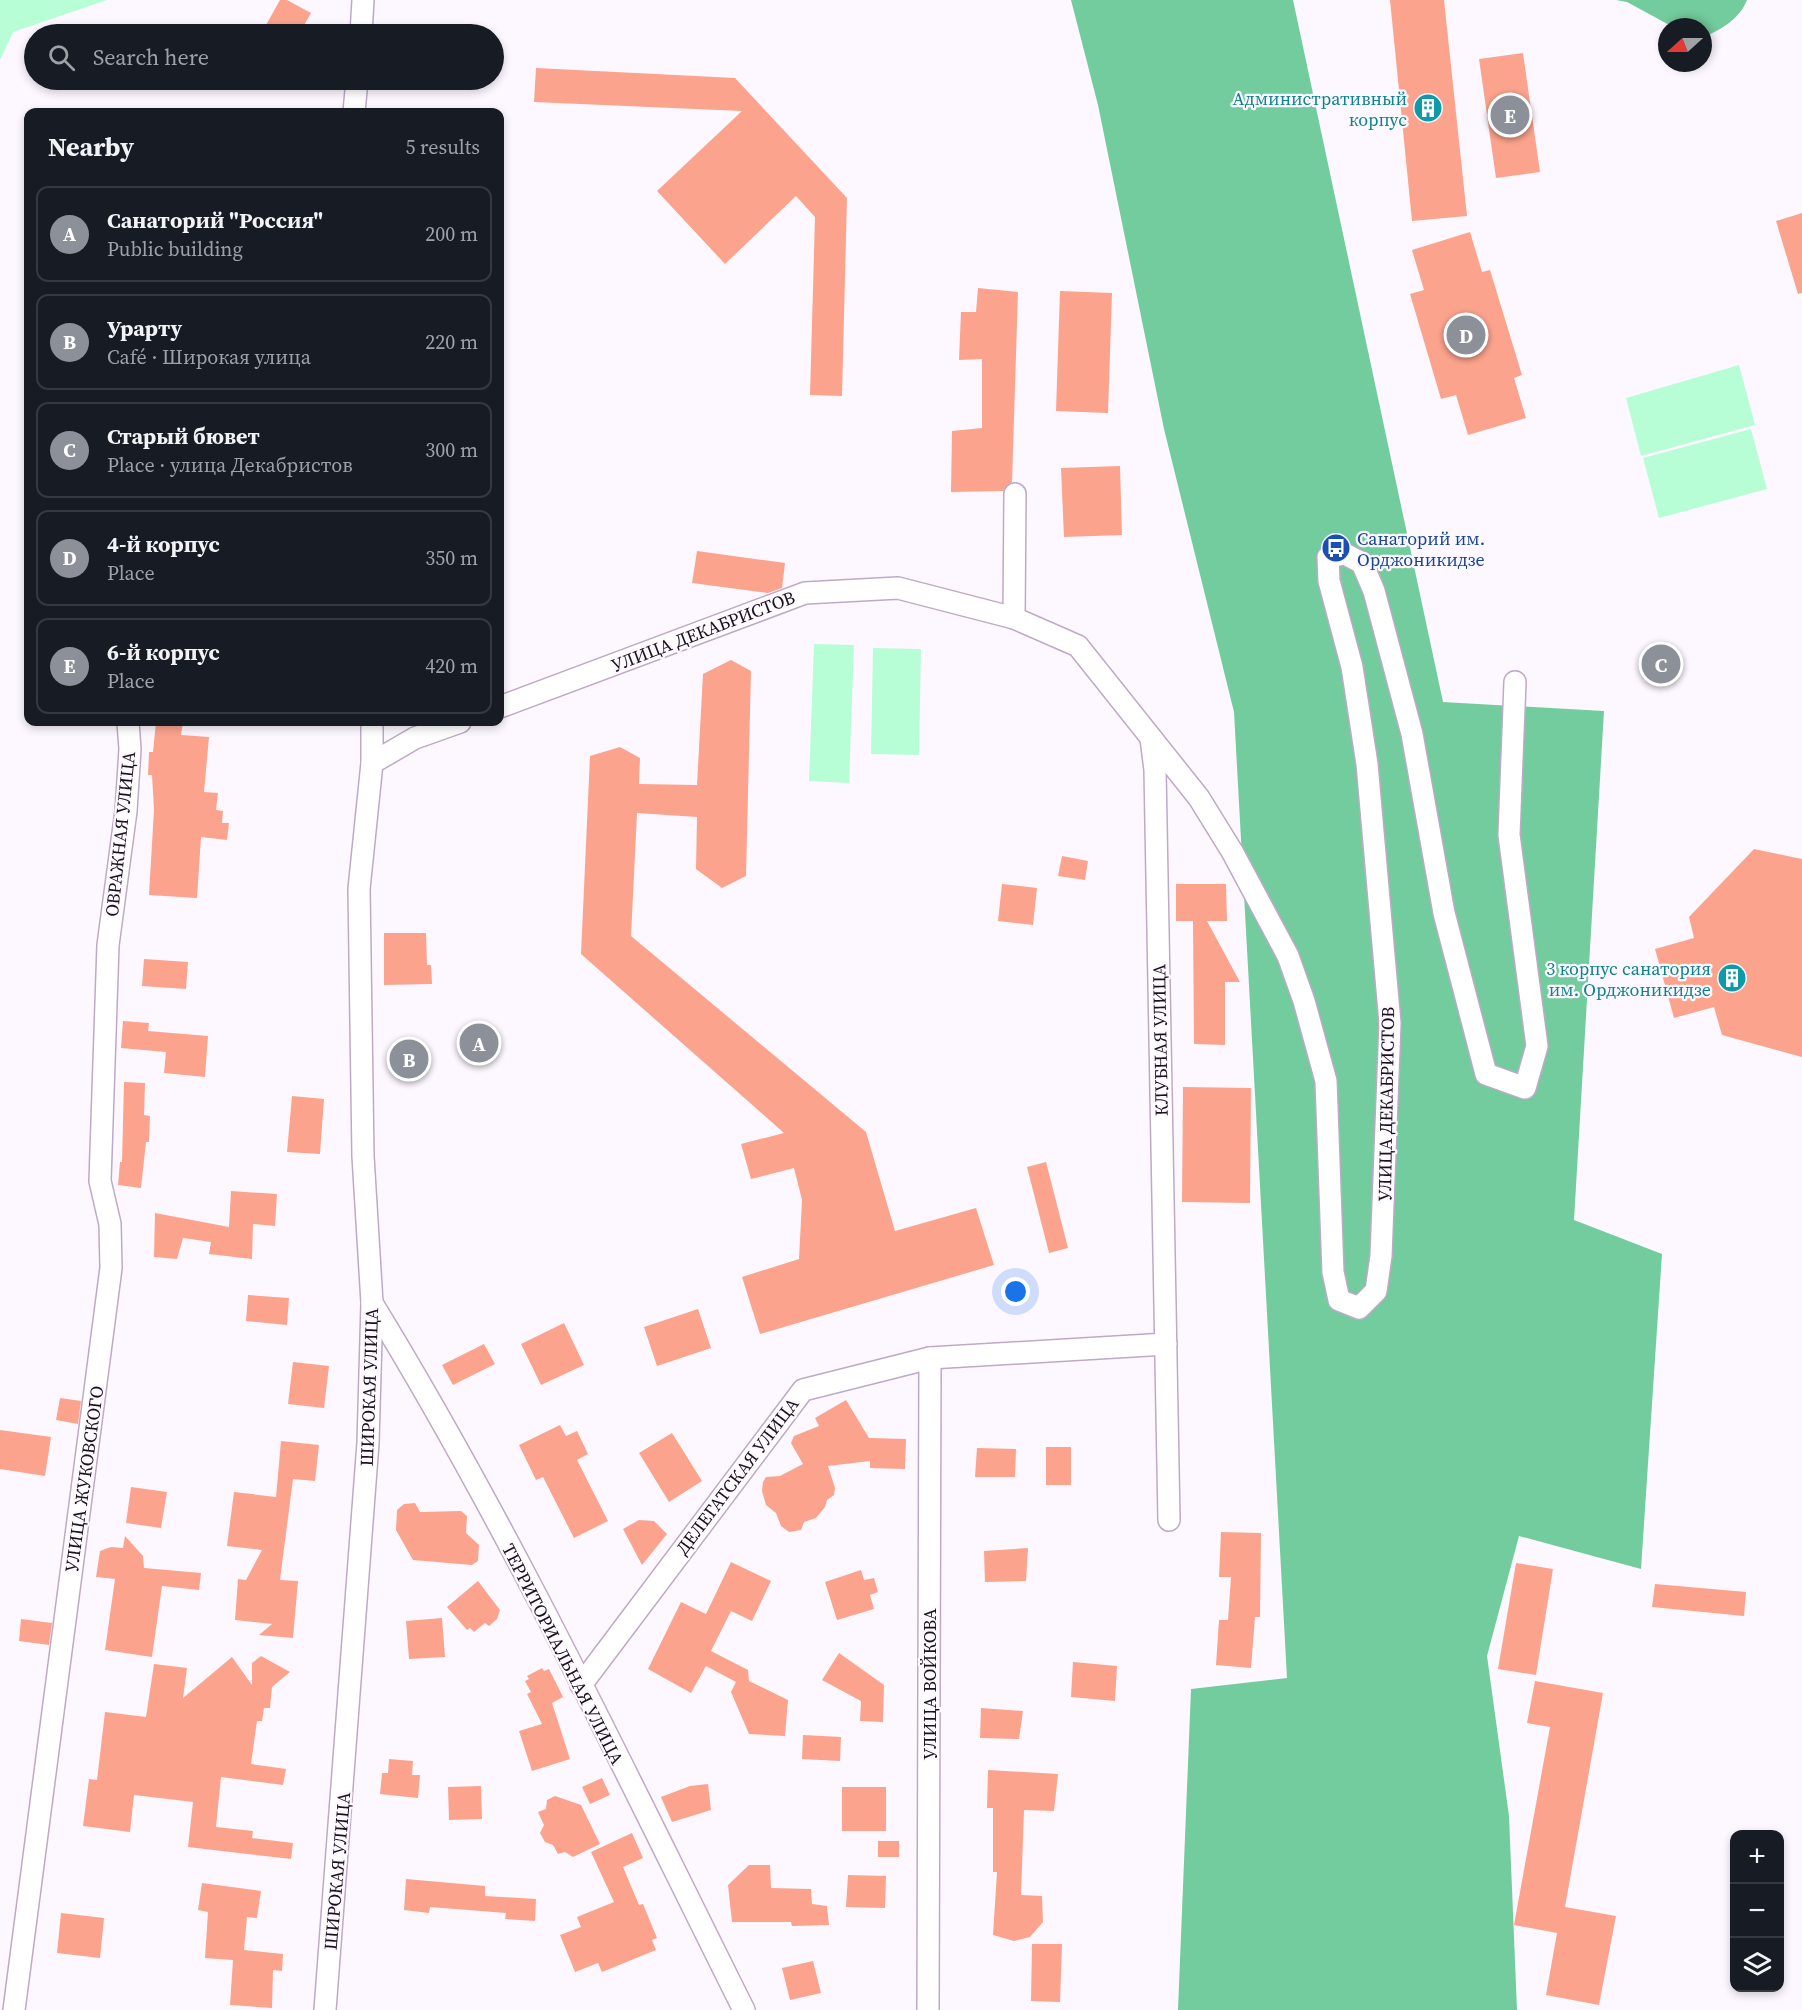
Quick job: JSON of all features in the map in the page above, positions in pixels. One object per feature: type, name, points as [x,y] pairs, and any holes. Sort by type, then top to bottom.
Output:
[{"type":"street","points":[[362,24],[363,0]]},
{"type":"street","points":[[354,108],[356,90]]},
{"type":"street","points":[[1014,618],[1015,494]]},
{"type":"street","name":"УЛИЦА ДЕКАБРИСТОВ","points":[[504,706],[805,593],[898,588],[1014,618],[1078,646],[1199,798],[1233,853],[1288,956],[1304,1000],[1326,1081],[1333,1272],[1339,1300],[1359,1308],[1376,1291],[1381,1256],[1390,1023],[1367,764],[1352,667],[1329,581],[1328,557],[1345,554],[1362,563],[1374,591],[1412,734],[1444,913],[1486,1074],[1525,1088],[1537,1046],[1509,835],[1515,682]]},
{"type":"street","name":"ОВРАЖНАЯ УЛИЦА","points":[[108,945],[126,811],[129,726]]},
{"type":"street","points":[[372,726],[372,763]]},
{"type":"street","points":[[372,763],[415,738],[449,726]]},
{"type":"street","name":"КЛУБНАЯ УЛИЦА","points":[[1150,737],[1155,770],[1169,1520]]},
{"type":"street","name":"ШИРОКАЯ УЛИЦА","points":[[325,2010],[368,1443],[372,1303],[363,1156],[359,889],[372,763]]},
{"type":"street","name":"УЛИЦА ЖУКОВСКОГО","points":[[14,2010],[111,1268],[110,1224],[100,1181],[108,945]]},
{"type":"street","name":"ТЕРРИТОРИАЛЬНАЯ УЛИЦА","points":[[372,1303],[426,1392],[581,1685],[744,2010]]},
{"type":"street","name":"ДЕЛЕГАТСКАЯ УЛИЦА","points":[[581,1685],[803,1390],[930,1358],[1166,1344]]},
{"type":"street","name":"УЛИЦА ВОЙКОВА","points":[[928,2010],[930,1358]]},
{"type":"green space","points":[[0,0],[107,0],[36,24],[24,24],[24,28],[13,32],[0,60]]},
{"type":"green space","points":[[1071,0],[1293,0],[1443,702],[1604,711],[1574,1220],[1662,1254],[1641,1569],[1519,1536],[1487,1656],[1509,1816],[1517,2010],[1178,2010],[1191,1689],[1287,1678],[1234,712],[1164,429],[1098,105]]},
{"type":"green space","points":[[1616,0],[1747,0],[1734,18],[1712,33],[1712,18],[1658,19],[1627,2]]},
{"type":"green space","points":[[1739,365],[1755,425],[1641,456],[1626,398]]},
{"type":"green space","points":[[1751,429],[1767,489],[1659,518],[1643,458]]},
{"type":"green space","points":[[814,644],[854,645],[849,783],[809,781]]},
{"type":"green space","points":[[873,648],[921,649],[919,755],[871,754]]},
{"type":"building","points":[[280,0],[287,0],[311,13],[305,24],[267,24]]},
{"type":"building","name":"Административный корпус","points":[[1390,0],[1444,0],[1467,216],[1412,221]]},
{"type":"building","points":[[1523,53],[1540,172],[1496,178],[1479,59]]},
{"type":"building","points":[[536,68],[735,78],[847,198],[842,396],[810,395],[815,217],[796,196],[725,264],[657,191],[742,111],[534,102]]},
{"type":"building","points":[[1802,213],[1802,293],[1798,294],[1776,221]]},
{"type":"building","points":[[1470,232],[1482,272],[1490,270],[1522,375],[1514,378],[1526,418],[1468,435],[1456,395],[1441,399],[1410,294],[1424,290],[1412,250]]},
{"type":"building","points":[[978,288],[1018,292],[1012,482],[1003,491],[951,492],[952,431],[982,428],[982,359],[959,360],[961,312],[976,312]]},
{"type":"building","points":[[1060,291],[1112,293],[1108,413],[1056,411]]},
{"type":"building","points":[[1120,466],[1122,535],[1064,537],[1061,468]]},
{"type":"building","points":[[697,551],[785,563],[782,588],[768,593],[692,583]]},
{"type":"building","points":[[731,660],[751,671],[746,876],[722,888],[696,869],[697,817],[637,813],[631,936],[866,1132],[895,1231],[976,1208],[994,1265],[760,1334],[742,1277],[799,1259],[802,1200],[794,1168],[751,1179],[741,1144],[784,1133],[581,954],[590,756],[620,747],[640,758],[639,784],[697,785],[703,674]]},
{"type":"building","points":[[156,726],[182,726],[181,735],[209,737],[204,792],[218,793],[216,810],[223,811],[222,823],[229,823],[227,840],[201,837],[197,898],[149,895],[154,810],[152,775],[148,775],[149,752],[153,752]]},
{"type":"building","name":"3 корпус санатория им. Орджоникидзе","points":[[1754,849],[1802,859],[1802,1057],[1722,1035],[1714,1007],[1674,1018],[1655,949],[1694,938],[1689,917]]},
{"type":"building","points":[[1062,856],[1088,861],[1085,880],[1058,876]]},
{"type":"building","points":[[1002,884],[1037,888],[1033,925],[998,921]]},
{"type":"building","points":[[1176,884],[1226,884],[1227,921],[1207,921],[1240,982],[1225,982],[1225,1045],[1194,1044],[1193,921],[1176,921]]},
{"type":"building","points":[[384,933],[426,933],[427,965],[431,965],[432,984],[384,985]]},
{"type":"building","points":[[144,959],[188,962],[186,989],[142,986]]},
{"type":"building","points":[[123,1021],[149,1023],[148,1031],[208,1036],[205,1077],[164,1073],[166,1052],[121,1048]]},
{"type":"building","points":[[415,1041],[419,1077],[399,1080],[396,1043]]},
{"type":"building","points":[[124,1082],[145,1083],[144,1115],[150,1116],[149,1142],[146,1142],[141,1188],[118,1185],[120,1162],[122,1162]]},
{"type":"building","points":[[1183,1087],[1251,1088],[1250,1203],[1182,1202]]},
{"type":"building","points":[[292,1096],[324,1099],[320,1154],[287,1152]]},
{"type":"building","points":[[1046,1162],[1068,1248],[1049,1253],[1027,1167]]},
{"type":"building","points":[[231,1191],[277,1194],[275,1226],[253,1224],[252,1259],[209,1254],[211,1242],[183,1238],[177,1259],[154,1257],[155,1213],[229,1227]]},
{"type":"building","points":[[248,1295],[289,1298],[287,1325],[246,1321]]},
{"type":"building","points":[[698,1309],[711,1348],[657,1366],[644,1327]]},
{"type":"building","points":[[564,1323],[584,1365],[541,1385],[521,1344]]},
{"type":"building","points":[[484,1344],[495,1364],[453,1385],[442,1365]]},
{"type":"building","points":[[293,1362],[329,1366],[324,1408],[288,1404]]},
{"type":"building","points":[[60,1398],[81,1401],[78,1424],[56,1420]]},
{"type":"building","points":[[846,1400],[869,1438],[906,1439],[905,1469],[870,1468],[870,1461],[828,1466],[835,1488],[834,1495],[827,1500],[825,1507],[816,1518],[804,1522],[801,1530],[789,1532],[781,1526],[776,1513],[766,1505],[762,1491],[763,1482],[766,1477],[780,1476],[803,1464],[791,1443],[794,1436],[819,1426],[815,1418]]},
{"type":"building","points":[[560,1425],[566,1436],[577,1431],[588,1454],[577,1460],[608,1521],[574,1538],[543,1477],[536,1480],[519,1445]]},
{"type":"building","points":[[0,1430],[51,1437],[45,1476],[0,1469]]},
{"type":"building","points":[[672,1433],[702,1481],[669,1502],[639,1453]]},
{"type":"building","points":[[281,1441],[319,1445],[315,1481],[293,1479],[280,1580],[298,1581],[293,1638],[259,1635],[272,1624],[235,1620],[238,1579],[246,1580],[262,1550],[227,1546],[234,1492],[276,1497]]},
{"type":"building","points":[[1046,1447],[1071,1447],[1071,1485],[1046,1485]]},
{"type":"building","points":[[977,1448],[1016,1449],[1015,1477],[975,1477]]},
{"type":"building","points":[[131,1487],[167,1492],[161,1528],[126,1523]]},
{"type":"building","points":[[415,1503],[420,1512],[461,1511],[467,1516],[466,1533],[479,1545],[478,1561],[472,1565],[413,1560],[396,1530],[397,1510],[404,1504]]},
{"type":"building","points":[[639,1520],[654,1521],[667,1534],[642,1565],[623,1529]]},
{"type":"building","points":[[1221,1532],[1261,1533],[1260,1617],[1255,1617],[1251,1668],[1216,1665],[1219,1620],[1228,1620],[1231,1577],[1219,1577]]},
{"type":"building","points":[[125,1536],[143,1556],[144,1568],[201,1573],[199,1590],[162,1586],[152,1657],[105,1650],[115,1579],[96,1577],[100,1551],[111,1547],[123,1548]]},
{"type":"building","points":[[1028,1548],[1026,1581],[985,1582],[984,1551]]},
{"type":"building","points":[[731,1562],[771,1581],[752,1621],[731,1611],[711,1651],[748,1670],[749,1681],[788,1700],[785,1736],[749,1734],[731,1692],[736,1682],[706,1666],[691,1693],[648,1669],[681,1602],[706,1614]]},
{"type":"building","points":[[1516,1563],[1553,1569],[1536,1675],[1498,1669]]},
{"type":"building","points":[[861,1570],[864,1580],[874,1578],[878,1592],[870,1595],[874,1609],[837,1620],[825,1582]]},
{"type":"building","points":[[478,1581],[500,1610],[497,1619],[489,1626],[485,1623],[474,1632],[470,1628],[467,1630],[447,1607]]},
{"type":"building","points":[[1655,1584],[1746,1592],[1744,1616],[1652,1607]]},
{"type":"building","points":[[442,1618],[445,1657],[409,1659],[406,1621]]},
{"type":"building","points":[[21,1619],[52,1623],[49,1645],[19,1641]]},
{"type":"building","points":[[839,1653],[884,1685],[883,1722],[860,1721],[861,1701],[822,1680]]},
{"type":"building","points":[[261,1656],[290,1672],[272,1687],[270,1708],[264,1708],[262,1721],[257,1721],[251,1764],[286,1769],[283,1785],[221,1777],[216,1827],[253,1831],[252,1838],[293,1843],[291,1859],[188,1847],[193,1802],[134,1795],[130,1832],[83,1826],[89,1779],[97,1780],[105,1712],[146,1717],[154,1664],[187,1668],[183,1698],[232,1657],[252,1685],[252,1663]]},
{"type":"building","points":[[1073,1662],[1117,1666],[1115,1701],[1071,1697]]},
{"type":"building","points":[[542,1668],[544,1671],[549,1669],[563,1697],[552,1703],[570,1759],[532,1771],[519,1731],[542,1724],[527,1694],[531,1692],[525,1681],[529,1679],[527,1676]]},
{"type":"building","points":[[1535,1681],[1603,1693],[1565,1907],[1616,1916],[1599,2005],[1546,1995],[1557,1933],[1514,1925],[1550,1727],[1527,1723]]},
{"type":"building","points":[[981,1708],[1023,1711],[1019,1739],[980,1738]]},
{"type":"building","points":[[803,1735],[841,1737],[840,1761],[802,1759]]},
{"type":"building","points":[[389,1759],[413,1761],[412,1775],[420,1775],[418,1798],[380,1794],[382,1773],[388,1773]]},
{"type":"building","points":[[988,1770],[1058,1774],[1054,1811],[1024,1810],[1021,1895],[1042,1896],[1043,1922],[1030,1937],[1014,1941],[993,1935],[997,1872],[993,1872],[993,1808],[987,1808]]},
{"type":"building","points":[[602,1778],[610,1795],[590,1804],[582,1787]]},
{"type":"building","points":[[708,1784],[711,1810],[672,1822],[661,1797],[690,1786]]},
{"type":"building","points":[[481,1786],[482,1819],[449,1820],[448,1787]]},
{"type":"building","points":[[842,1787],[886,1787],[886,1831],[842,1831]]},
{"type":"building","points":[[555,1796],[581,1805],[600,1844],[573,1857],[565,1852],[558,1854],[553,1845],[545,1842],[540,1833],[544,1825],[538,1812],[546,1809],[547,1800]]},
{"type":"building","points":[[632,1833],[643,1858],[623,1867],[639,1905],[643,1904],[657,1938],[652,1940],[656,1950],[602,1972],[598,1963],[575,1972],[560,1935],[581,1927],[577,1917],[614,1902],[591,1852]]},
{"type":"building","points":[[878,1841],[899,1841],[899,1857],[878,1857]]},
{"type":"building","points":[[749,1865],[770,1865],[771,1888],[811,1889],[812,1904],[827,1906],[829,1925],[792,1926],[791,1922],[732,1922],[728,1885]]},
{"type":"building","points":[[848,1875],[886,1876],[885,1908],[846,1907]]},
{"type":"building","points":[[406,1879],[485,1886],[485,1896],[536,1899],[535,1921],[505,1919],[506,1913],[430,1907],[429,1913],[404,1910]]},
{"type":"building","points":[[202,1883],[261,1891],[257,1918],[247,1917],[244,1950],[283,1954],[282,1971],[273,1970],[272,2008],[230,2005],[233,1960],[205,1958],[208,1912],[198,1910]]},
{"type":"building","points":[[61,1913],[104,1918],[100,1958],[57,1953]]},
{"type":"building","points":[[1032,1944],[1062,1944],[1060,2002],[1031,2001]]},
{"type":"building","points":[[813,1961],[821,1993],[790,2000],[782,1968]]},
{"type":"place","name":"Административный корпус","points":[[1428,108]]},
{"type":"place","name":"6-й корпус","points":[[1510,115]]},
{"type":"place","name":"4-й корпус","points":[[1466,335]]},
{"type":"place","name":"Санаторий им. Орджоникидзе","points":[[1336,548]]},
{"type":"place","name":"Старый бювет","points":[[1661,664]]},
{"type":"place","name":"3 корпус санатория им. Орджоникидзе","points":[[1732,978]]},
{"type":"place","name":"Санаторий \"Россия\"","points":[[479,1043]]},
{"type":"place","name":"Урарту","points":[[409,1059]]}]
